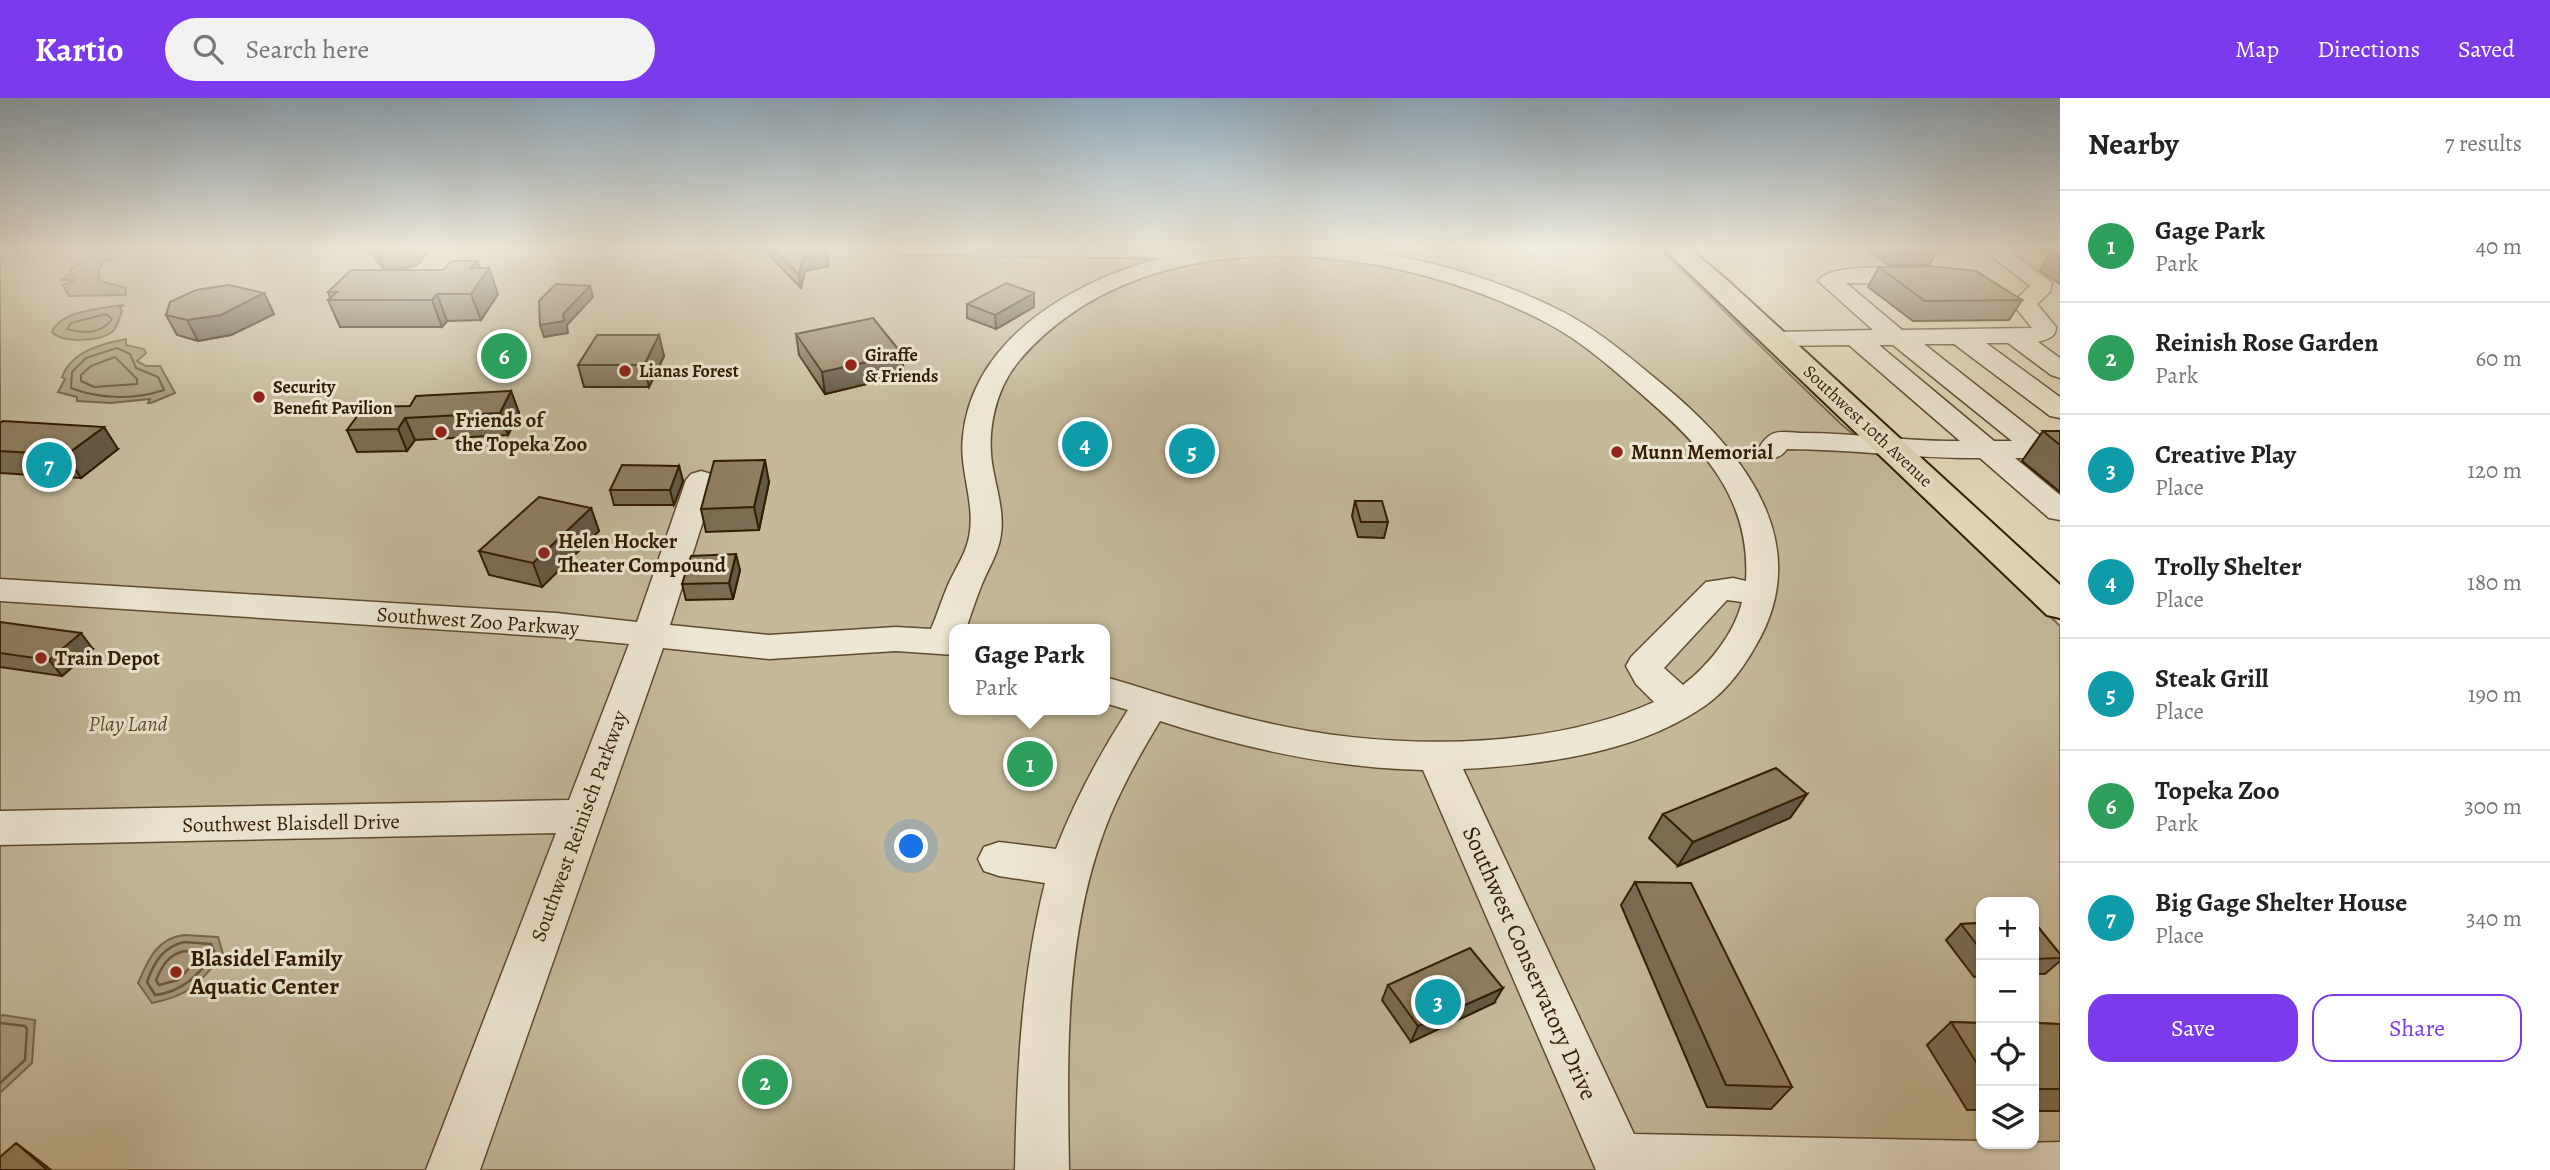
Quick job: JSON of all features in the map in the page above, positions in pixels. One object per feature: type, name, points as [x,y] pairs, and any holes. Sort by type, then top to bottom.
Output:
[{"type":"main road","name":"Southwest 10th Avenue","points":[[1730,298],[2058,602]]},
{"type":"street","points":[[955,624],[987,529],[984,489],[977,461],[980,416],[997,375],[1025,340],[1081,298]]},
{"type":"street","points":[[1110,692],[1230,728],[1295,743],[1366,753],[1437,756],[1512,752],[1582,740],[1644,721],[1680,704],[1710,681],[1746,635],[1760,595],[1764,554],[1755,521],[1742,490],[1716,449],[1653,390],[1591,339],[1512,298]]},
{"type":"street","points":[[1850,298],[1898,337],[2050,449]]},
{"type":"street","points":[[2022,306],[2030,298]]},
{"type":"street","points":[[1775,339],[2013,335],[2044,332],[2044,327],[2022,306]]},
{"type":"street","points":[[2022,306],[2060,324]]},
{"type":"street","points":[[2013,335],[2060,370]]},
{"type":"street","points":[[1960,336],[2060,410]]},
{"type":"street","points":[[1854,337],[2060,512]]},
{"type":"street","points":[[1716,449],[1772,450],[1797,458],[1848,457],[1892,449],[2050,449]]},
{"type":"street","name":"Southwest Reinisch Parkway","points":[[453,1170],[650,634],[701,480]]},
{"type":"street","name":"Southwest Zoo Parkway","points":[[0,590],[556,625],[769,647],[896,639],[949,642]]},
{"type":"street","points":[[1680,704],[1649,676],[1644,666],[1718,590],[1760,595]]},
{"type":"street","points":[[1042,1170],[1041,1064],[1046,983],[1058,912],[1069,869],[1105,778],[1151,704]]},
{"type":"street","name":"Southwest Conservatory Drive","points":[[1437,756],[1620,1163]]},
{"type":"street","name":"Southwest Blaisdell Drive","points":[[0,828],[583,816]]},
{"type":"street","points":[[999,859],[1069,869]]},
{"type":"street","points":[[1620,1163],[1629,1160],[1743,1166],[2060,1169]]},
{"type":"green space","name":"Play Land","points":[[0,298],[1711,298],[1841,424],[1904,477],[2060,626],[2060,1170],[0,1170]]},
{"type":"water","points":[[124,305],[120,308],[122,311],[116,328],[99,338],[64,338],[52,332],[64,319],[73,315]]},
{"type":"water","points":[[126,339],[126,345],[144,349],[146,353],[137,361],[146,366],[160,366],[175,393],[151,403],[148,403],[150,399],[111,403],[77,401],[77,397],[58,392],[67,368],[80,355],[97,346]]},
{"type":"water","name":"Blasidel Family Aquatic Center","points":[[184,935],[218,937],[223,954],[193,987],[152,1003],[138,983],[146,966],[160,945]]},
{"type":"water","points":[[3,1015],[35,1020],[32,1063],[0,1093],[0,1017]]},
{"type":"building","points":[[179,298],[254,298],[221,315],[187,320],[166,315],[170,302]]},
{"type":"building","points":[[330,298],[434,298],[432,300],[328,300]]},
{"type":"building","points":[[542,298],[578,298],[563,314],[564,321],[540,325],[539,301]]},
{"type":"building","points":[[978,298],[1025,298],[995,315],[967,304]]},
{"type":"building","points":[[1921,298],[2022,300],[1925,301]]},
{"type":"building","points":[[873,318],[902,354],[822,372],[796,334]]},
{"type":"building","points":[[597,335],[659,335],[644,365],[578,365]]},
{"type":"building","points":[[511,391],[500,413],[405,418],[398,429],[347,430],[364,407],[410,406],[416,396]]},
{"type":"building","points":[[3,421],[104,427],[66,455],[0,451],[0,423]]},
{"type":"building","points":[[1076,427],[1095,427],[1095,447],[1076,446]]},
{"type":"building","points":[[2043,431],[2060,431],[2060,445]]},
{"type":"building","points":[[765,460],[754,507],[701,509],[714,461]]},
{"type":"building","points":[[622,465],[679,466],[670,490],[610,490]]},
{"type":"building","points":[[539,497],[591,508],[533,563],[479,551]]},
{"type":"building","points":[[1355,501],[1382,501],[1388,522],[1361,522]]},
{"type":"building","points":[[736,554],[729,583],[682,584],[691,556]]},
{"type":"building","points":[[0,622],[81,633],[49,660],[0,653]]},
{"type":"building","points":[[1776,768],[1807,794],[1693,842],[1663,814]]},
{"type":"building","points":[[1635,882],[1691,883],[1792,1087],[1726,1085]]},
{"type":"building","points":[[1976,923],[1976,944],[1961,924]]},
{"type":"building","points":[[2039,928],[2060,954],[2060,958],[2039,959]]},
{"type":"building","points":[[1470,948],[1503,988],[1418,1026],[1388,985]]},
{"type":"building","points":[[1951,1022],[1976,1023],[1976,1062]]},
{"type":"building","points":[[2039,1023],[2060,1024],[2060,1089],[2039,1089]]},
{"type":"building","points":[[16,1143],[47,1170],[0,1170],[0,1157]]},
{"type":"place","name":"Topeka Zoo","points":[[504,356]]},
{"type":"place","name":"Giraffe & Friends","points":[[851,365]]},
{"type":"place","name":"Lianas Forest","points":[[625,371]]},
{"type":"place","name":"Security Benefit Pavilion","points":[[259,397]]},
{"type":"place","name":"Friends of the Topeka Zoo","points":[[441,432]]},
{"type":"place","name":"Trolly Shelter","points":[[1085,444]]},
{"type":"place","name":"Steak Grill","points":[[1192,451]]},
{"type":"place","name":"Munn Memorial","points":[[1617,452]]},
{"type":"place","name":"Big Gage Shelter House","points":[[49,465]]},
{"type":"place","name":"Helen Hocker Theater Compound","points":[[544,553]]},
{"type":"place","name":"Train Depot","points":[[41,658]]},
{"type":"place","name":"Gage Park","points":[[1030,764]]},
{"type":"place","name":"Blasidel Family Aquatic Center","points":[[176,972]]},
{"type":"place","name":"Creative Play","points":[[1438,1002]]},
{"type":"place","name":"Reinish Rose Garden","points":[[765,1082]]}]
